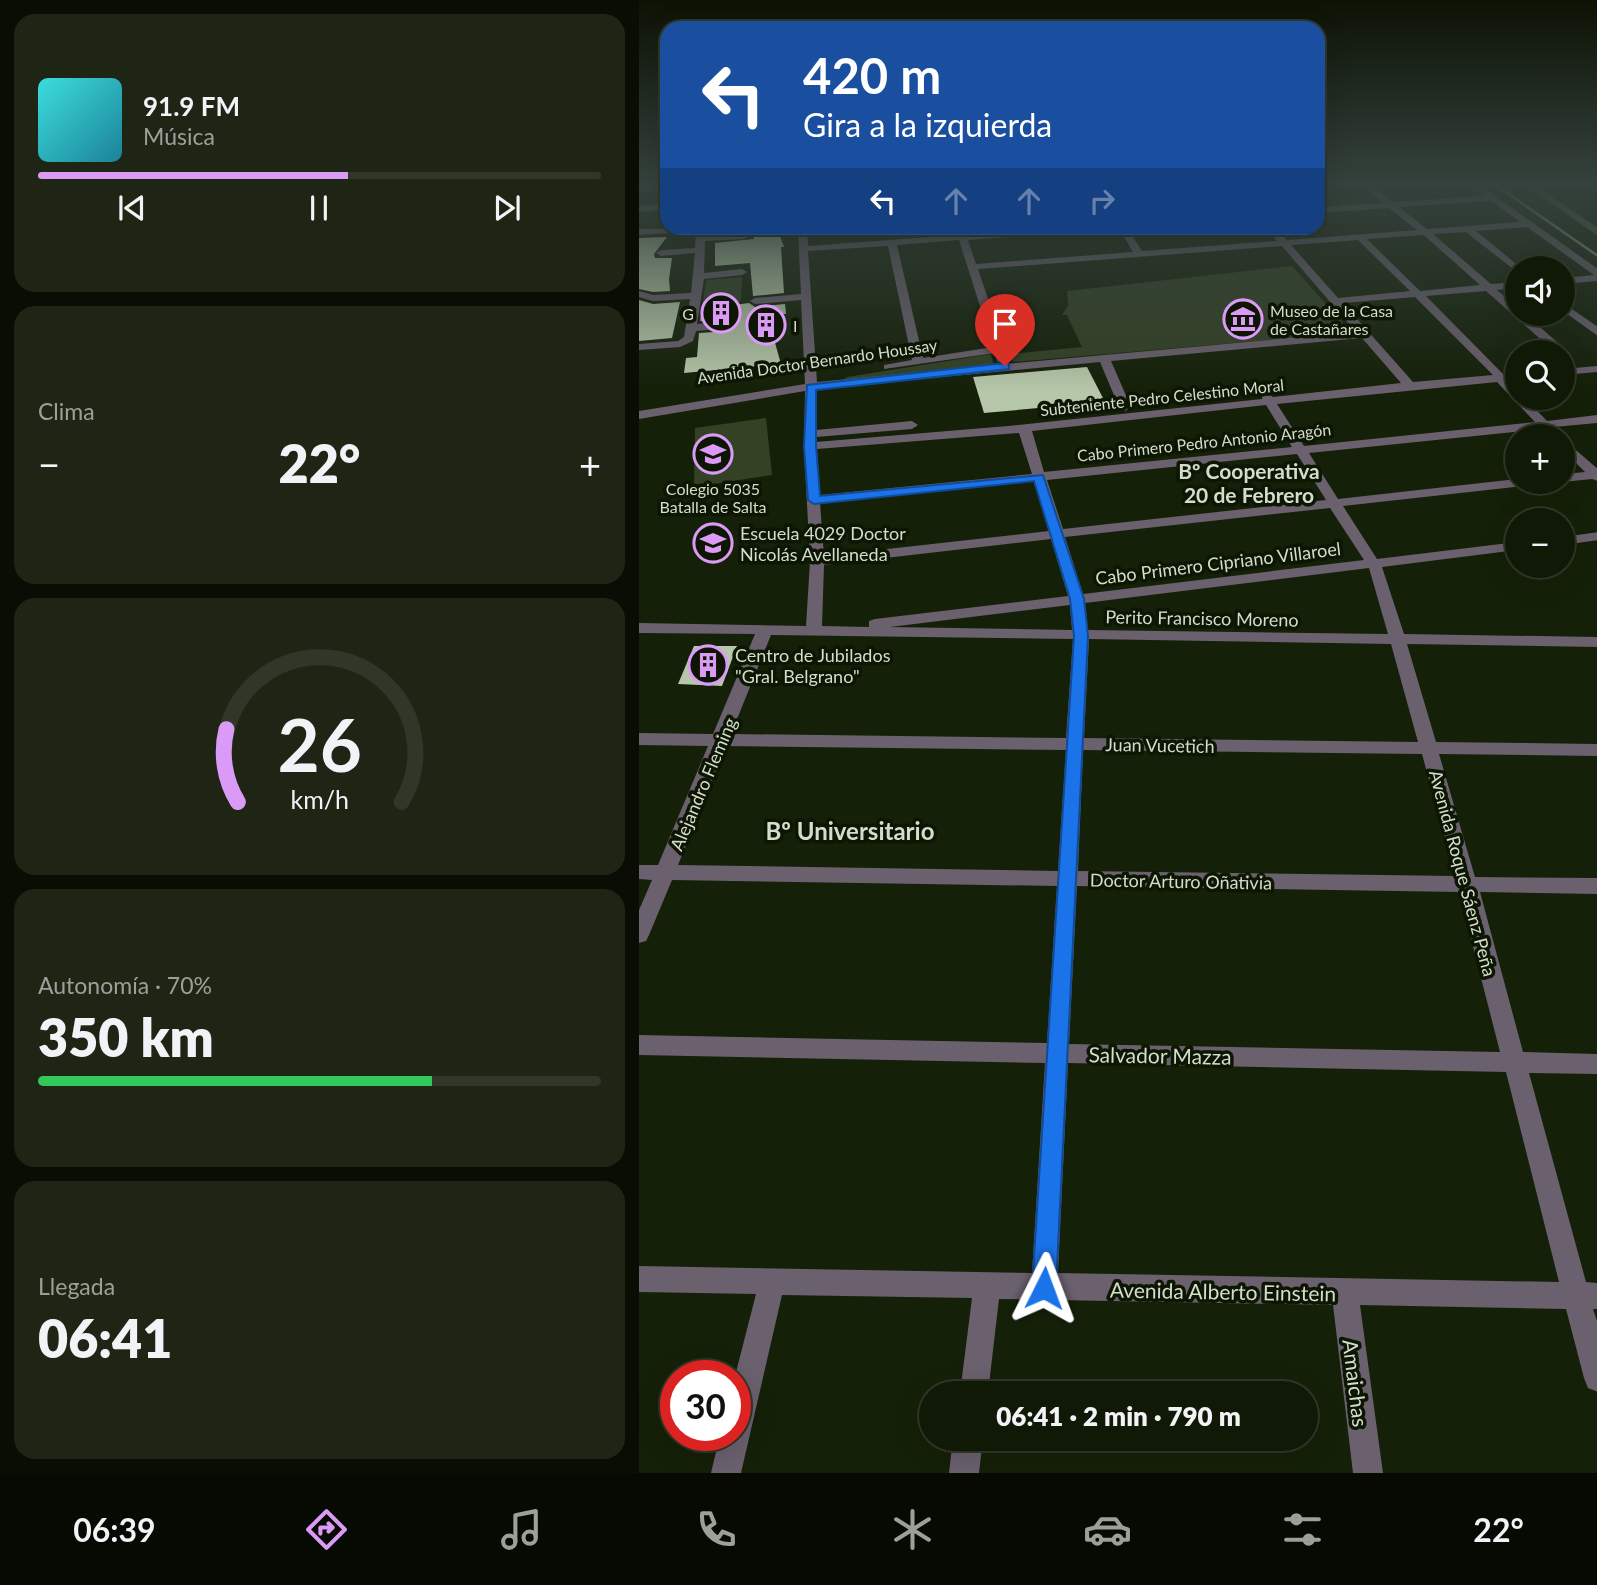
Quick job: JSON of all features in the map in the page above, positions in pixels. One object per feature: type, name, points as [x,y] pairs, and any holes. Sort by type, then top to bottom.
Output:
[{"type":"street","points":[[639,347],[686,342],[691,328],[700,255]]},
{"type":"street","points":[[802,255],[811,383],[810,440],[817,561],[816,621],[811,632]]},
{"type":"street","points":[[895,255],[918,362]]},
{"type":"street","points":[[969,255],[1005,366]]},
{"type":"street","points":[[973,267],[1118,255]]},
{"type":"street","points":[[1295,255],[1410,386]]},
{"type":"street","points":[[1377,255],[1497,372],[1544,424]]},
{"type":"street","points":[[1449,255],[1548,340]]},
{"type":"street","points":[[1569,255],[1597,276]]},
{"type":"street","points":[[699,276],[742,272]]},
{"type":"street","points":[[1575,279],[1597,276]]},
{"type":"street","points":[[1336,301],[1505,286]]},
{"type":"street","points":[[639,294],[653,298],[695,296]]},
{"type":"street","points":[[756,301],[805,297]]},
{"type":"street","points":[[1575,316],[1597,333]]},
{"type":"street","points":[[691,328],[729,325]]},
{"type":"street","name":"Avenida Doctor Bernardo Houssay","points":[[639,404],[811,383],[1365,334]]},
{"type":"street","name":"Avenida Doctor Bernardo Houssay","points":[[639,415],[999,349]]},
{"type":"street","points":[[1104,358],[1125,407]]},
{"type":"street","points":[[1575,363],[1583,370]]},
{"type":"street","points":[[1575,371],[1597,369]]},
{"type":"street","name":"Subteniente Pedro Celestino Moral","points":[[810,440],[968,432],[1268,399],[1505,378]]},
{"type":"street","points":[[810,440],[955,422],[1107,408],[1268,399]]},
{"type":"street","name":"Avenida Roque Sáenz Peña","points":[[1268,399],[1375,564],[1400,640],[1514,1063],[1587,1295],[1597,1378]]},
{"type":"street","points":[[1085,421],[1107,408]]},
{"type":"street","name":"Cabo Primero Pedro Antonio Aragón","points":[[1554,424],[1597,419]]},
{"type":"street","points":[[955,422],[968,432]]},
{"type":"street","points":[[1024,426],[1077,599],[1081,636],[1044,1288]]},
{"type":"street","name":"Cabo Primero Pedro Antonio Aragón","points":[[814,500],[1505,429]]},
{"type":"street","points":[[1575,455],[1596,475]]},
{"type":"street","points":[[1575,477],[1596,475]]},
{"type":"street","points":[[817,561],[1505,484]]},
{"type":"street","points":[[1575,539],[1597,536]]},
{"type":"street","name":"Cabo Primero Cipriano Villaroel","points":[[841,633],[876,624],[1505,548]]},
{"type":"street","name":"Perito Francisco Moreno","points":[[639,628],[764,632],[1597,642]]},
{"type":"street","name":"Alejandro Fleming","points":[[639,935],[722,740],[764,632]]},
{"type":"street","name":"Juan Vucetich","points":[[639,738],[1597,750]]},
{"type":"street","name":"Doctor Arturo Oñativia","points":[[639,872],[1597,887]]},
{"type":"street","name":"Salvador Mazza","points":[[639,1045],[1597,1064]]},
{"type":"street","name":"Avenida Alberto Einstein","points":[[639,1279],[1044,1288],[1587,1295]]},
{"type":"street","points":[[751,1368],[772,1282]]},
{"type":"street","points":[[975,1381],[987,1286]]},
{"type":"street","name":"Amaichas","points":[[1345,1292],[1368,1473]]},
{"type":"street","points":[[726,1473],[731,1451]]},
{"type":"street","points":[[964,1473],[967,1451]]},
{"type":"green space","points":[[1292,266],[1352,333],[1013,362],[1010,354],[1082,347],[1067,315],[1062,315],[1068,306],[1067,291]]},
{"type":"green space","points":[[742,277],[741,301],[703,303],[706,280]]},
{"type":"green space","points":[[991,354],[994,366],[844,380],[847,377]]},
{"type":"green space","points":[[766,418],[772,475],[694,487],[695,428]]},
{"type":"building","points":[[639,255],[672,258],[670,291],[639,289]]},
{"type":"building","points":[[715,255],[782,255],[784,293],[753,296],[750,263],[715,266]]},
{"type":"building","points":[[639,300],[653,304],[680,302],[672,338],[639,341]]},
{"type":"building","points":[[749,303],[755,307],[785,304],[786,314],[781,314],[786,330],[772,332],[781,364],[684,373],[686,358],[697,357],[699,333],[729,331],[736,326],[729,319],[700,321],[702,309]]},
{"type":"building","points":[[1087,367],[1105,402],[984,413],[973,377]]},
{"type":"building","name":"Centro de Jubilados \"Gral. Belgrano\"","points":[[694,646],[737,646],[722,686],[678,684]]},
{"type":"place","name":"G","points":[[721,313]]},
{"type":"place","name":"Museo de la Casa de Castañares","points":[[1243,319]]},
{"type":"place","name":"I","points":[[766,325]]},
{"type":"place","name":"Colegio 5035 Batalla de Salta","points":[[713,454]]},
{"type":"place","name":"Escuela 4029 Doctor Nicolás Avellaneda","points":[[713,543]]},
{"type":"place","name":"Centro de Jubilados \"Gral. Belgrano\"","points":[[708,665]]},
{"type":"district","name":"Bº Cooperativa 20 de Febrero","points":[[1249,482]]},
{"type":"district","name":"Bº Universitario","points":[[850,830]]},
{"type":"route","points":[[1005,366],[811,387],[810,446],[814,500],[1038,477],[1077,599],[1081,636],[1044,1288]]}]
